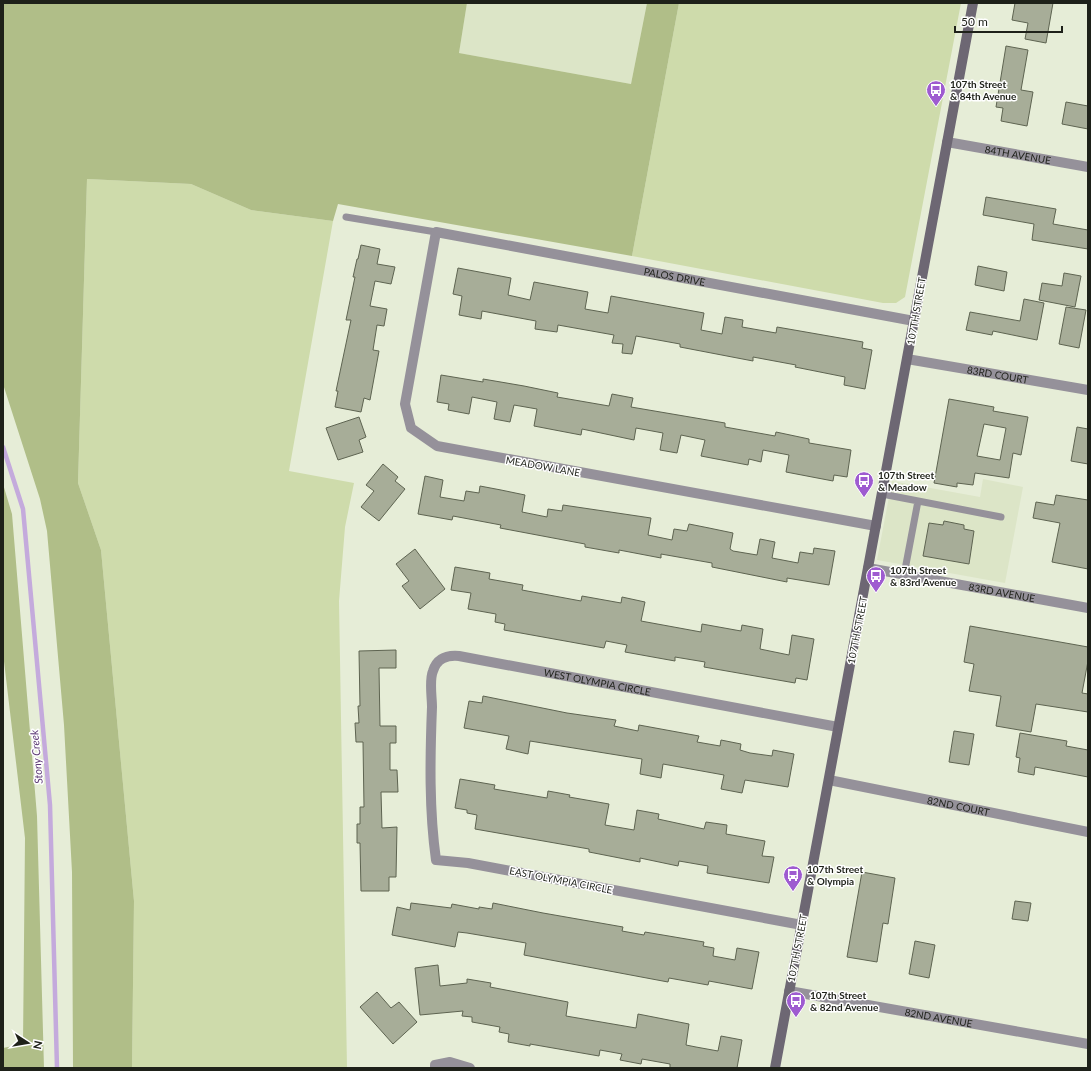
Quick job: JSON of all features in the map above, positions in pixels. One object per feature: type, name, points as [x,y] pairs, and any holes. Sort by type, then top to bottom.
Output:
[{"type":"street","name":"107TH STREET","points":[[775,1068],[973,3]]},
{"type":"street","name":"84TH AVENUE","points":[[948,142],[1088,167]]},
{"type":"street","name":"PALOS DRIVE","points":[[436,232],[914,322]]},
{"type":"street","name":"MEADOW LANE","points":[[436,232],[405,404],[411,428],[436,446],[876,526]]},
{"type":"street","name":"83RD COURT","points":[[907,359],[1088,390]]},
{"type":"street","name":"83RD AVENUE","points":[[868,568],[1088,608]]},
{"type":"street","name":"WEST OLYMPIA CIRCLE","points":[[431,742],[432,671],[440,659],[449,655],[838,727]]},
{"type":"street","name":"EAST OLYMPIA CIRCLE","points":[[431,742],[432,832],[436,860],[468,863],[802,925]]},
{"type":"street","name":"82ND COURT","points":[[829,780],[1088,832]]},
{"type":"street","name":"82ND AVENUE","points":[[789,991],[1088,1044]]},
{"type":"street","points":[[435,1068],[435,1065],[450,1062],[470,1068]]},
{"type":"lane","points":[[346,217],[436,232]]},
{"type":"lane","points":[[882,494],[1001,516]]},
{"type":"lane","points":[[904,574],[918,500]]},
{"type":"shaded area","points":[[467,3],[647,3],[631,84],[459,53]]},
{"type":"shaded area","points":[[679,3],[961,3],[905,297],[896,303],[883,303],[632,256]]},
{"type":"shaded area","points":[[87,179],[191,184],[251,210],[333,221],[289,471],[354,483],[345,527],[339,601],[347,1068],[132,1068],[134,901],[101,550],[78,483]]},
{"type":"shaded area","points":[[983,479],[1023,487],[1005,583],[877,560],[892,481],[980,497]]},
{"type":"green space","points":[[3,3],[467,3],[459,53],[631,84],[647,3],[679,3],[632,256],[338,204],[333,221],[251,210],[191,184],[87,179],[78,483],[101,550],[134,901],[132,1068],[73,1068],[72,872],[64,725],[47,531],[40,499],[3,384]]},
{"type":"green space","points":[[3,484],[12,514],[37,816],[44,1068],[3,1068],[3,1048],[23,1044],[25,838],[3,653]]},
{"type":"building","points":[[1015,3],[1053,3],[1046,43],[1025,39],[1028,23],[1012,20]]},
{"type":"building","points":[[1006,46],[1028,50],[1021,90],[1033,92],[1027,126],[1001,121],[1003,108],[996,107]]},
{"type":"building","points":[[1066,102],[1088,106],[1088,129],[1062,124]]},
{"type":"building","points":[[986,197],[1056,209],[1053,224],[1088,230],[1088,249],[1032,240],[1034,224],[983,215]]},
{"type":"building","points":[[361,245],[380,249],[377,264],[395,267],[391,284],[375,281],[370,306],[387,309],[384,326],[377,325],[373,350],[379,351],[370,400],[364,398],[361,412],[335,407],[338,391],[336,391],[351,320],[346,320],[355,277],[353,277]]},
{"type":"building","points":[[978,266],[1007,272],[1004,291],[975,285]]},
{"type":"building","points":[[458,268],[511,278],[508,295],[530,300],[534,282],[588,292],[585,309],[608,313],[611,296],[704,313],[701,330],[722,334],[725,317],[743,320],[742,327],[776,333],[777,327],[863,342],[862,348],[872,350],[865,389],[844,385],[845,377],[795,367],[796,365],[753,357],[753,361],[680,347],[680,344],[636,336],[632,354],[622,353],[623,344],[612,343],[614,335],[558,325],[557,332],[535,329],[536,321],[482,311],[481,319],[459,315],[462,296],[453,294]]},
{"type":"building","points":[[1064,273],[1081,276],[1075,307],[1039,300],[1042,283],[1062,286]]},
{"type":"building","points":[[1024,299],[1044,303],[1037,340],[993,331],[992,335],[966,330],[970,312],[1020,321]]},
{"type":"building","points":[[1066,307],[1086,310],[1079,348],[1059,344]]},
{"type":"building","points":[[441,375],[483,382],[483,379],[524,386],[558,393],[557,397],[609,406],[612,394],[633,398],[631,407],[725,423],[725,427],[775,436],[776,432],[809,439],[809,443],[851,450],[847,477],[834,475],[833,481],[786,472],[789,455],[763,450],[761,462],[749,459],[748,465],[701,456],[705,440],[681,435],[677,453],[660,450],[663,433],[636,428],[634,440],[582,429],[581,435],[534,426],[537,409],[514,405],[510,422],[494,419],[497,402],[472,397],[469,414],[448,410],[449,404],[437,402]]},
{"type":"building","points":[[949,399],[994,407],[993,411],[1028,417],[1021,455],[1013,453],[1009,478],[975,473],[973,485],[957,483],[957,487],[934,483]],"holes":[[[984,424],[1006,428],[1000,460],[977,456]]]},
{"type":"building","points":[[359,417],[366,437],[359,440],[363,452],[338,460],[326,428]]},
{"type":"building","points":[[1077,427],[1088,429],[1088,464],[1071,461]]},
{"type":"building","points":[[383,464],[398,477],[395,481],[405,489],[379,521],[361,507],[374,491],[366,485]]},
{"type":"building","points":[[425,476],[443,480],[440,497],[464,501],[466,491],[479,493],[480,486],[525,495],[522,512],[547,517],[548,509],[562,511],[563,505],[651,518],[648,535],[672,540],[674,529],[687,531],[689,524],[733,533],[730,549],[733,551],[757,555],[760,539],[775,542],[772,558],[798,563],[800,552],[813,554],[814,548],[835,551],[829,585],[787,578],[787,582],[712,567],[712,563],[661,554],[661,558],[619,550],[619,553],[585,547],[585,544],[500,528],[501,525],[453,516],[452,520],[418,514]]},
{"type":"building","points":[[1056,495],[1088,500],[1088,569],[1052,562],[1060,523],[1033,518],[1036,502],[1054,505]]},
{"type":"building","points":[[944,521],[964,525],[964,529],[974,531],[969,564],[923,556],[929,523],[943,525]]},
{"type":"building","points":[[415,549],[445,589],[420,609],[402,586],[409,581],[396,564]]},
{"type":"building","points":[[455,567],[490,573],[489,579],[523,585],[522,590],[581,601],[582,596],[621,603],[622,597],[645,602],[641,621],[701,632],[702,624],[741,631],[742,625],[763,629],[760,649],[789,655],[792,635],[814,639],[807,680],[796,678],[795,683],[704,667],[705,662],[675,657],[675,661],[625,652],[627,645],[606,641],[604,648],[504,630],[505,624],[495,622],[496,614],[468,609],[471,593],[451,590]]},
{"type":"building","points":[[970,626],[1088,647],[1088,661],[1082,693],[1088,694],[1088,712],[1036,704],[1031,732],[996,726],[1001,696],[969,691],[974,664],[964,662]]},
{"type":"building","points":[[396,650],[396,668],[379,668],[380,726],[396,726],[396,743],[390,743],[390,770],[397,770],[398,792],[381,792],[382,828],[397,827],[396,877],[389,877],[389,891],[361,891],[360,843],[357,843],[357,824],[360,824],[360,807],[364,807],[363,742],[356,742],[355,723],[359,723],[358,706],[360,706],[359,651]]},
{"type":"building","points":[[483,696],[567,713],[616,720],[614,726],[638,731],[639,725],[699,736],[697,742],[720,746],[721,740],[741,744],[740,750],[750,753],[772,756],[773,750],[794,754],[788,787],[745,780],[742,793],[721,789],[724,775],[663,764],[661,778],[640,774],[642,759],[530,741],[528,754],[506,749],[509,736],[464,728],[469,701],[482,703]]},
{"type":"building","points":[[954,731],[974,734],[969,765],[949,762]]},
{"type":"building","points":[[1020,733],[1067,741],[1066,746],[1088,750],[1088,777],[1035,767],[1034,775],[1018,772],[1020,758],[1016,757]]},
{"type":"building","points":[[460,779],[495,785],[494,789],[547,798],[548,791],[570,795],[569,797],[609,804],[605,825],[634,830],[637,810],[659,814],[658,819],[704,829],[706,822],[727,825],[726,834],[765,841],[762,856],[774,857],[769,883],[707,873],[708,866],[679,861],[678,866],[640,858],[640,862],[589,852],[589,849],[475,829],[477,815],[467,813],[467,810],[455,808]]},
{"type":"building","points":[[862,872],[895,878],[888,924],[883,923],[877,962],[847,957]]},
{"type":"building","points":[[1015,901],[1031,903],[1028,921],[1012,919]]},
{"type":"building","points":[[411,903],[451,908],[452,904],[479,909],[479,907],[492,909],[493,903],[623,927],[622,931],[644,935],[645,932],[704,942],[703,946],[714,948],[713,956],[735,960],[737,948],[759,952],[752,989],[709,981],[708,985],[669,978],[668,982],[524,955],[526,943],[467,933],[458,932],[455,947],[392,935],[397,907],[410,910]]},
{"type":"building","points":[[915,941],[935,945],[929,978],[909,974]]},
{"type":"building","points":[[438,965],[440,986],[467,983],[467,979],[491,983],[490,987],[568,1002],[566,1016],[636,1028],[638,1014],[689,1024],[686,1045],[718,1051],[721,1036],[742,1040],[737,1068],[670,1068],[670,1064],[642,1059],[641,1064],[620,1060],[622,1054],[600,1050],[599,1056],[530,1044],[530,1046],[508,1042],[509,1034],[499,1032],[500,1027],[472,1022],[472,1017],[462,1016],[463,1011],[420,1015],[415,968]]},
{"type":"building","points":[[377,992],[391,1008],[399,1002],[417,1022],[393,1044],[360,1007]]},
{"type":"waterway","name":"Stony Creek","points":[[3,447],[23,509],[50,805],[57,1068]]},
{"type":"place","name":"107th Street & 84th Avenue","points":[[936,107]]},
{"type":"place","name":"107th Street & Meadow","points":[[864,498]]},
{"type":"place","name":"107th Street & 83rd Avenue","points":[[876,593]]},
{"type":"place","name":"107th Street & Olympia","points":[[793,892]]},
{"type":"place","name":"107th Street & 82nd Avenue","points":[[796,1018]]}]
